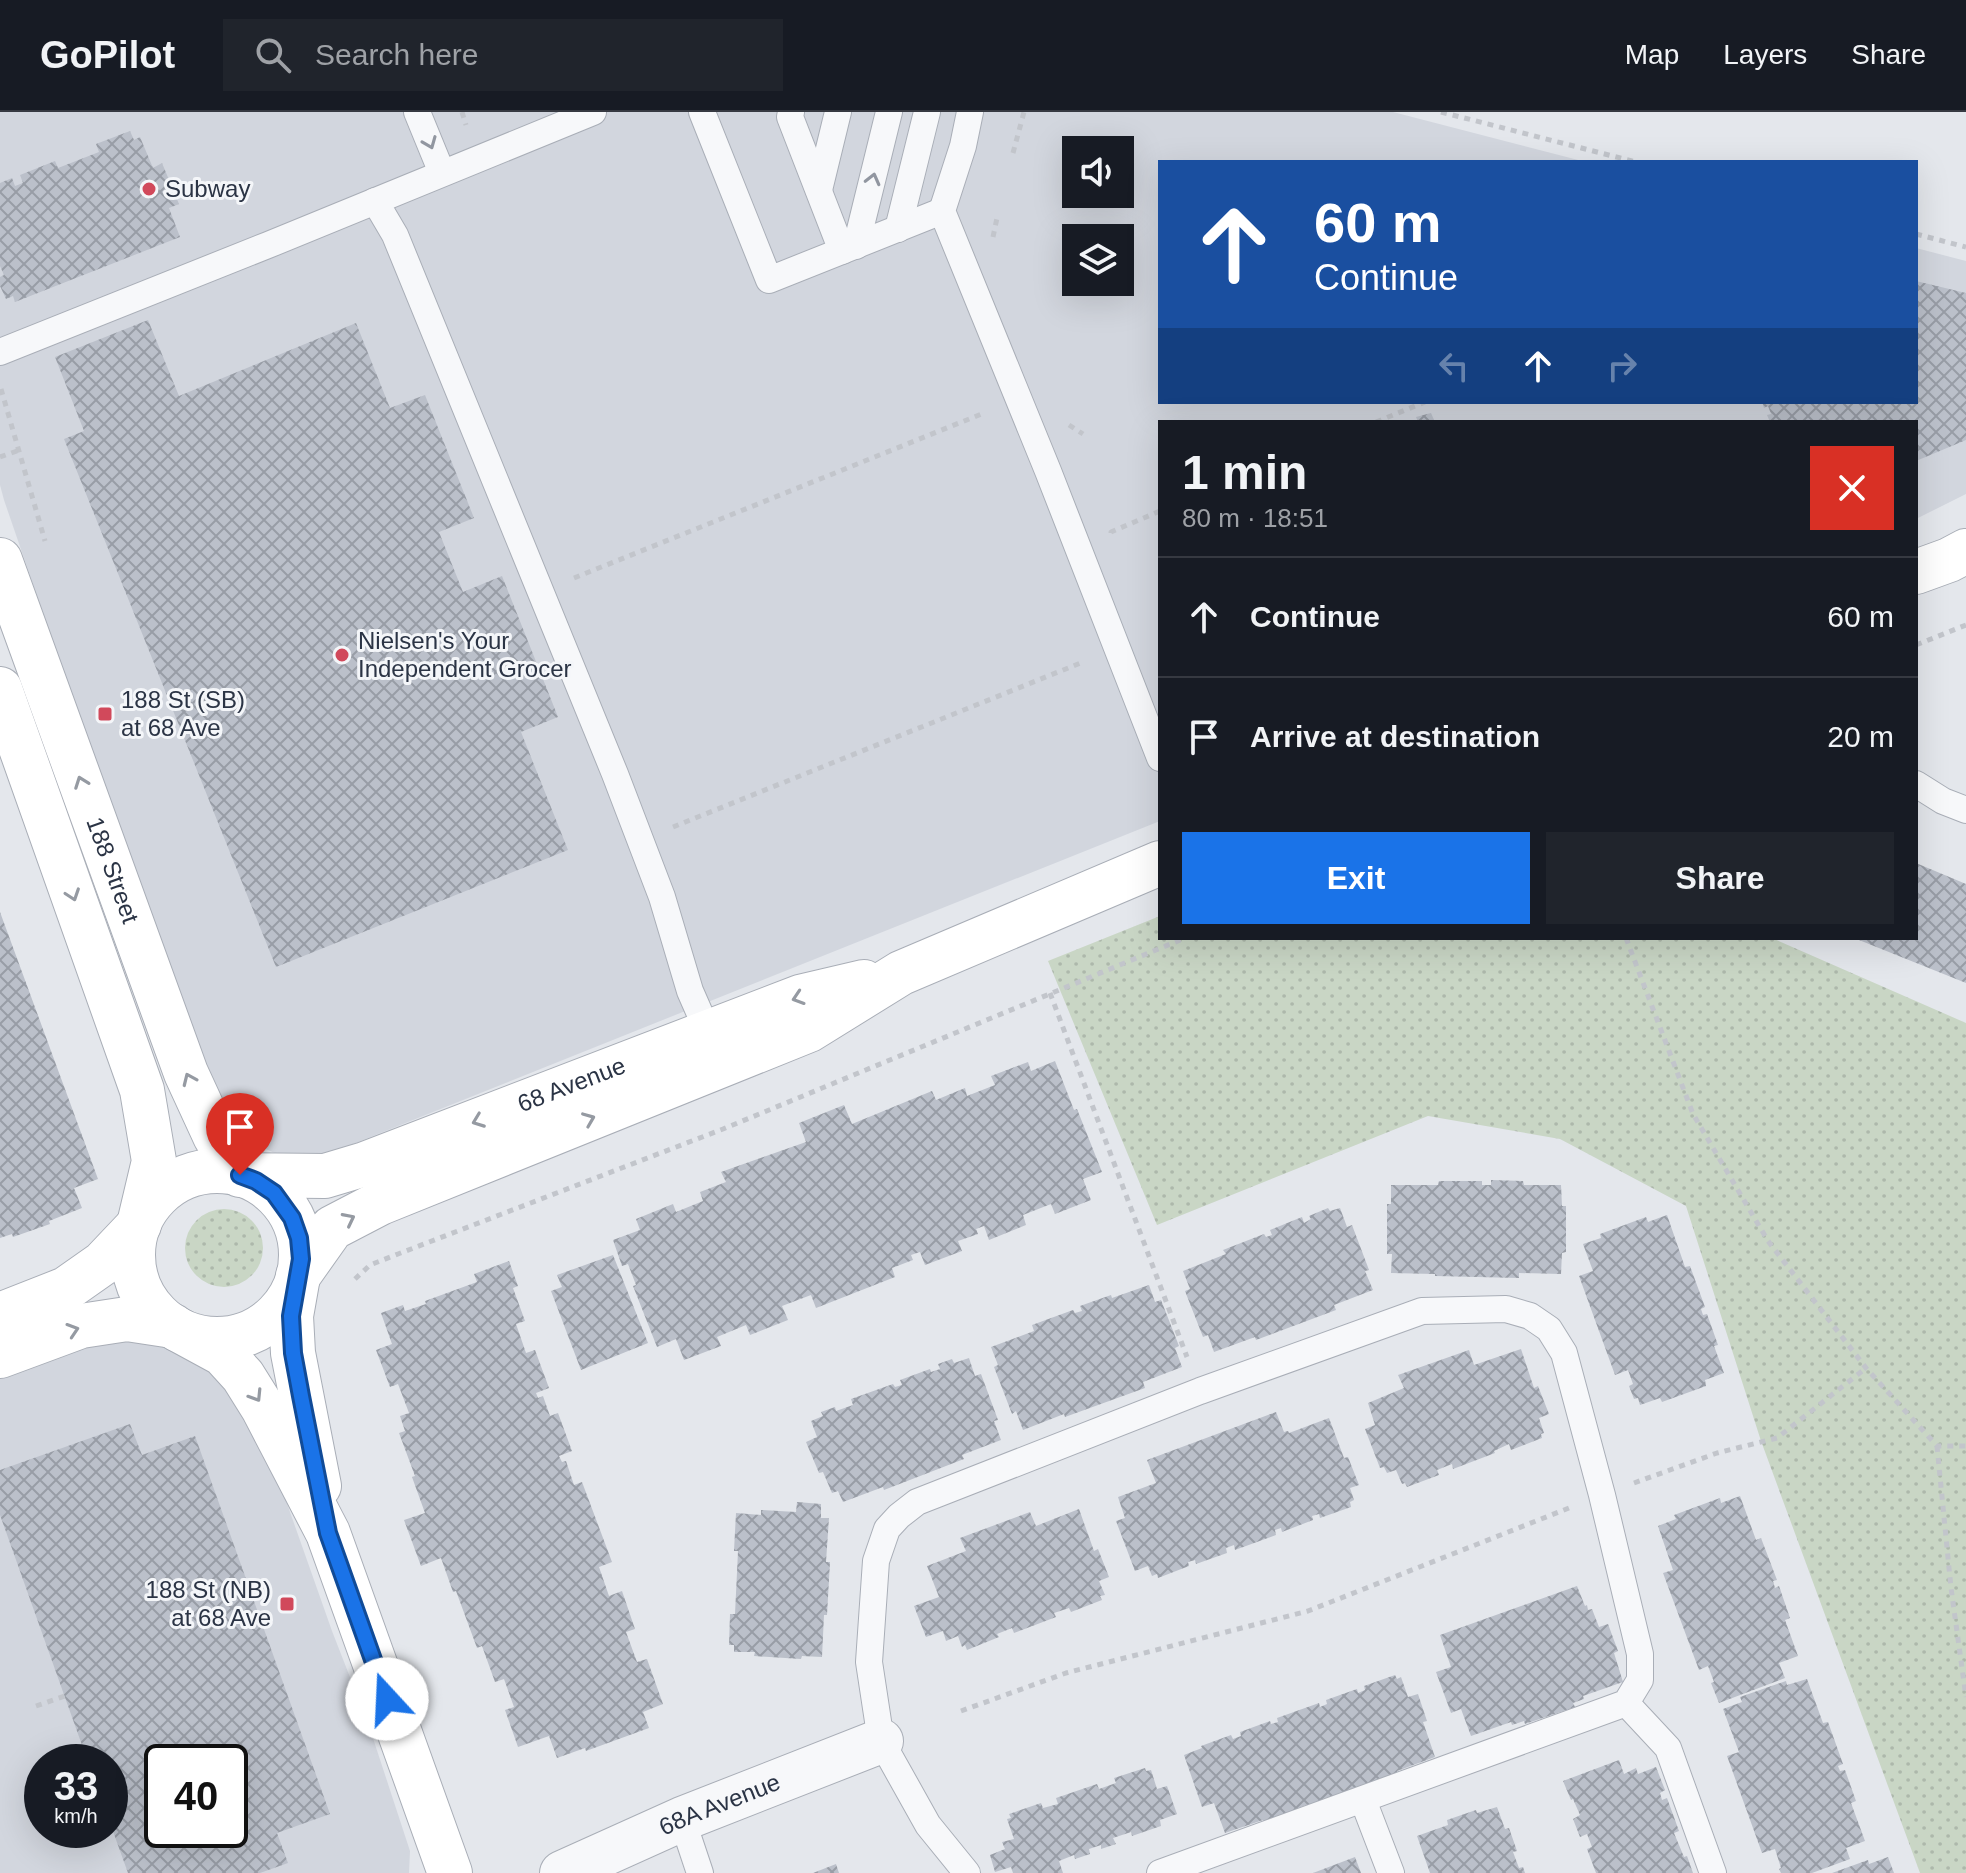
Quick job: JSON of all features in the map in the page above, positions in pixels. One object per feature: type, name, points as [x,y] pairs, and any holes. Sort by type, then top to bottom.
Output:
[{"type":"street","points":[[1918,571],[1966,551]]},
{"type":"street","name":"188 Street","points":[[0,560],[186,1073],[215,1136],[238,1174]]},
{"type":"street","name":"188 Street","points":[[0,689],[142,1090],[154,1161],[140,1222]]},
{"type":"street","name":"68 Avenue","points":[[298,1278],[332,1228],[380,1203],[809,1030],[901,973],[1158,864]]},
{"type":"street","name":"68 Avenue","points":[[238,1174],[325,1176],[365,1164],[800,997],[901,973]]},
{"type":"street","points":[[0,1315],[66,1289],[103,1263],[140,1222],[159,1194],[175,1182],[205,1171],[238,1174],[256,1181],[274,1193],[292,1218],[299,1238],[298,1278],[291,1316],[293,1353],[328,1533]]},
{"type":"street","points":[[140,1222],[133,1250],[134,1271],[141,1291],[153,1309],[175,1328],[223,1354],[243,1376],[328,1533],[450,1873]]},
{"type":"street","points":[[0,1356],[81,1326],[127,1319],[207,1338],[228,1338],[249,1333],[267,1322],[282,1307],[298,1278]]},
{"type":"street","name":"68A Avenue","points":[[562,1873],[682,1819],[881,1741]]},
{"type":"lane","points":[[417,112],[442,173]]},
{"type":"lane","points":[[0,352],[593,112]]},
{"type":"lane","points":[[702,112],[769,280],[942,211]]},
{"type":"lane","points":[[791,112],[790,117],[819,190],[849,248]]},
{"type":"lane","points":[[819,190],[838,112]]},
{"type":"lane","points":[[849,248],[889,112]]},
{"type":"lane","points":[[898,229],[927,112]]},
{"type":"lane","points":[[970,112],[963,146],[942,211],[1158,753]]},
{"type":"lane","points":[[375,201],[395,235],[615,774],[662,897],[690,991],[708,1032]]},
{"type":"lane","points":[[1918,785],[1943,801],[1966,810]]},
{"type":"lane","points":[[967,1873],[928,1825],[881,1741],[869,1662],[876,1561],[887,1529],[899,1516],[917,1502],[1200,1391],[1422,1311],[1506,1309],[1530,1316],[1549,1329],[1564,1353],[1640,1654],[1640,1680],[1626,1703],[1160,1873]]},
{"type":"lane","points":[[1626,1703],[1668,1748],[1713,1873]]},
{"type":"lane","points":[[1363,1800],[1391,1873]]},
{"type":"lane","points":[[682,1819],[700,1873]]},
{"type":"path","points":[[1013,153],[1024,112]]},
{"type":"path","points":[[1441,112],[1628,160]]},
{"type":"path","points":[[1918,235],[1966,247]]},
{"type":"path","points":[[0,385],[47,547]]},
{"type":"path","points":[[1381,420],[1420,404]]},
{"type":"path","points":[[566,581],[992,410]]},
{"type":"path","points":[[0,457],[17,451]]},
{"type":"path","points":[[1118,519],[1121,527]]},
{"type":"path","points":[[1918,644],[1966,625]]},
{"type":"path","points":[[668,829],[1095,657]]},
{"type":"path","points":[[350,1284],[370,1265],[384,1259],[723,1129],[1180,940]]},
{"type":"path","points":[[1627,940],[1693,1114],[1768,1241],[1866,1368],[1937,1446],[1966,1697]]},
{"type":"path","points":[[1050,993],[1200,1391]]},
{"type":"path","points":[[961,1711],[1066,1673],[1308,1611],[1602,1495],[1717,1453],[1777,1438],[1866,1368]]},
{"type":"path","points":[[1937,1446],[1966,1446]]},
{"type":"path","points":[[36,1706],[65,1696]]},
{"type":"shaded area","points":[[0,112],[1393,112],[1578,160],[1158,160],[1158,404],[1918,404],[1918,249],[1966,261],[1966,494],[1918,518],[1918,420],[1158,420],[1158,822],[338,1150],[309,1156],[279,1155],[246,1140],[226,1117],[210,1083],[0,485]]},
{"type":"shaded area","points":[[90,1340],[183,1342],[233,1391],[284,1495],[369,1726],[410,1851],[409,1873],[0,1873],[0,1371]]},
{"type":"green space","points":[[1158,917],[1158,940],[1777,940],[1966,1023],[1966,1873],[1920,1873],[1761,1441],[1686,1206],[1560,1139],[1428,1116],[1157,1225],[1048,961]]},
{"type":"green space","points":[[224,1209],[239,1212],[251,1221],[260,1233],[263,1248],[260,1263],[251,1275],[239,1284],[224,1287],[209,1284],[197,1275],[188,1263],[185,1248],[188,1233],[197,1221],[209,1212]]},
{"type":"building","points":[[130,131],[134,140],[140,137],[153,168],[162,163],[179,204],[169,208],[180,237],[15,302],[13,296],[6,299],[0,286],[0,277],[4,275],[0,266],[0,183],[12,178],[15,186],[23,183],[20,175],[55,161],[58,168],[99,152],[96,144]]},
{"type":"building","points":[[1918,281],[1966,293],[1966,440],[1918,460],[1918,420],[1769,420],[1768,406],[1764,408],[1763,404],[1918,404]]},
{"type":"building","name":"Nielsen's Your Independent Grocer","points":[[148,320],[179,396],[356,323],[390,408],[425,395],[474,518],[439,532],[463,592],[502,576],[558,717],[521,732],[568,850],[276,967],[64,439],[84,431],[55,357]]},
{"type":"building","points":[[1431,413],[1434,420],[1417,420],[1416,417]]},
{"type":"building","points":[[1918,864],[1966,884],[1966,983],[1859,940],[1918,940]]},
{"type":"building","points":[[0,912],[98,1179],[74,1188],[82,1208],[49,1221],[50,1224],[13,1237],[12,1234],[0,1238]]},
{"type":"building","points":[[1055,1061],[1102,1172],[1083,1179],[1091,1200],[1055,1214],[1051,1204],[1023,1215],[1026,1225],[989,1240],[984,1226],[976,1229],[978,1234],[958,1241],[962,1251],[925,1265],[920,1252],[911,1255],[913,1260],[892,1268],[895,1277],[816,1308],[811,1295],[782,1306],[788,1320],[750,1335],[746,1325],[717,1337],[721,1346],[684,1360],[676,1339],[657,1347],[633,1286],[636,1285],[628,1264],[622,1266],[613,1240],[640,1230],[636,1219],[673,1204],[676,1212],[703,1201],[700,1192],[726,1182],[721,1172],[806,1142],[799,1123],[844,1105],[852,1124],[932,1091],[936,1100],[965,1088],[967,1096],[995,1085],[991,1076],[1028,1062],[1031,1071]]},
{"type":"building","points":[[1491,1180],[1523,1181],[1524,1185],[1561,1185],[1562,1206],[1566,1206],[1566,1252],[1562,1253],[1561,1274],[1519,1273],[1519,1278],[1391,1273],[1392,1254],[1387,1254],[1387,1204],[1391,1204],[1391,1185],[1482,1181],[1482,1185],[1491,1185]]},
{"type":"building","points":[[1328,1208],[1330,1211],[1340,1208],[1347,1227],[1352,1225],[1373,1290],[1334,1305],[1336,1310],[1214,1352],[1208,1335],[1203,1337],[1185,1291],[1190,1289],[1183,1271],[1226,1254],[1223,1250],[1264,1234],[1266,1237],[1272,1235],[1270,1230],[1302,1217],[1304,1223],[1311,1219],[1309,1216]]},
{"type":"building","points":[[1667,1215],[1685,1267],[1690,1266],[1705,1307],[1701,1309],[1703,1315],[1707,1314],[1724,1373],[1705,1380],[1706,1386],[1662,1402],[1660,1398],[1640,1405],[1629,1386],[1633,1384],[1628,1370],[1615,1375],[1579,1276],[1593,1271],[1583,1244],[1601,1238],[1600,1234],[1646,1217],[1648,1222]]},
{"type":"building","points":[[613,1255],[648,1343],[581,1370],[551,1291],[562,1287],[557,1275]]},
{"type":"building","points":[[509,1261],[518,1286],[513,1288],[525,1321],[516,1324],[526,1353],[535,1350],[549,1388],[536,1393],[538,1398],[543,1396],[550,1416],[558,1413],[572,1451],[559,1456],[562,1462],[566,1461],[574,1485],[582,1482],[612,1562],[599,1567],[609,1596],[622,1591],[635,1629],[626,1632],[637,1662],[647,1659],[663,1704],[643,1712],[649,1728],[557,1758],[549,1736],[518,1747],[505,1710],[514,1707],[504,1679],[495,1682],[482,1646],[477,1648],[441,1558],[421,1566],[404,1520],[425,1513],[399,1433],[405,1431],[400,1416],[409,1413],[398,1384],[390,1387],[376,1350],[392,1344],[381,1313],[403,1305],[405,1311],[426,1304],[425,1301],[477,1282],[474,1274]]},
{"type":"building","points":[[1149,1285],[1155,1302],[1161,1300],[1179,1346],[1175,1348],[1182,1367],[1143,1382],[1145,1388],[1023,1430],[1016,1411],[1012,1414],[994,1367],[998,1365],[991,1347],[1034,1331],[1032,1325],[1073,1310],[1075,1313],[1082,1311],[1080,1306]]},
{"type":"building","points":[[1521,1349],[1534,1388],[1538,1386],[1549,1414],[1539,1418],[1544,1433],[1541,1434],[1542,1438],[1511,1450],[1509,1444],[1495,1453],[1453,1469],[1452,1464],[1437,1470],[1439,1475],[1407,1487],[1405,1483],[1402,1484],[1396,1470],[1387,1473],[1384,1467],[1380,1468],[1365,1429],[1375,1425],[1368,1403],[1404,1388],[1398,1375],[1469,1350],[1474,1365]]},
{"type":"building","points":[[969,1358],[975,1376],[981,1374],[998,1420],[994,1421],[1001,1440],[962,1455],[964,1459],[884,1490],[883,1487],[843,1502],[838,1491],[832,1493],[823,1472],[819,1473],[806,1442],[817,1437],[811,1421],[823,1416],[821,1412],[853,1405],[851,1399],[893,1384],[895,1387],[902,1385],[900,1380],[930,1369],[931,1372],[940,1369],[938,1364]]},
{"type":"building","points":[[1276,1412],[1284,1432],[1289,1433],[1329,1418],[1344,1458],[1348,1457],[1359,1485],[1350,1488],[1354,1500],[1350,1502],[1351,1507],[1320,1518],[1319,1514],[1312,1516],[1313,1520],[1282,1532],[1281,1528],[1275,1530],[1276,1535],[1235,1550],[1234,1545],[1226,1548],[1227,1553],[1196,1564],[1195,1560],[1188,1562],[1189,1566],[1158,1578],[1157,1574],[1152,1576],[1148,1566],[1135,1571],[1116,1521],[1125,1518],[1118,1497],[1156,1483],[1147,1460]]},
{"type":"building","points":[[130,1424],[142,1455],[195,1436],[330,1814],[277,1833],[288,1863],[260,1873],[128,1873],[119,1848],[128,1848],[128,1744],[82,1744],[0,1515],[0,1470]]},
{"type":"building","points":[[1740,1496],[1756,1540],[1761,1538],[1777,1580],[1773,1581],[1775,1588],[1779,1586],[1790,1618],[1785,1620],[1798,1656],[1779,1663],[1785,1678],[1719,1703],[1708,1666],[1699,1670],[1663,1573],[1673,1570],[1658,1526],[1676,1519],[1674,1515],[1720,1498],[1721,1503]]},
{"type":"building","points":[[797,1502],[821,1504],[821,1518],[829,1518],[826,1562],[830,1562],[822,1657],[802,1656],[801,1659],[734,1652],[734,1645],[729,1645],[730,1614],[735,1614],[736,1513],[761,1515],[761,1510],[796,1512]]},
{"type":"building","points":[[1079,1509],[1094,1551],[1098,1549],[1109,1577],[1099,1581],[1105,1595],[1100,1596],[1102,1600],[1071,1612],[1069,1608],[1054,1613],[1056,1617],[1014,1633],[1012,1628],[967,1650],[965,1645],[962,1647],[958,1636],[946,1641],[943,1631],[926,1637],[914,1606],[939,1597],[927,1566],[966,1551],[960,1538],[1030,1512],[1036,1526]]},
{"type":"building","points":[[1577,1586],[1585,1606],[1588,1610],[1592,1609],[1599,1627],[1608,1624],[1618,1651],[1614,1653],[1623,1682],[1583,1696],[1584,1699],[1573,1703],[1575,1707],[1525,1724],[1524,1721],[1512,1725],[1511,1722],[1471,1736],[1461,1709],[1451,1713],[1436,1672],[1451,1667],[1440,1635]]},
{"type":"building","points":[[1395,1675],[1397,1679],[1401,1677],[1408,1697],[1418,1694],[1427,1721],[1423,1722],[1435,1757],[1307,1810],[1306,1805],[1298,1808],[1300,1812],[1225,1833],[1214,1803],[1202,1807],[1184,1755],[1231,1735],[1233,1739],[1241,1736],[1240,1732],[1270,1721],[1271,1724],[1278,1722],[1277,1718],[1319,1703],[1320,1707],[1327,1704],[1326,1700],[1357,1689],[1358,1693],[1365,1690],[1364,1686]]},
{"type":"building","points":[[1807,1679],[1823,1723],[1828,1722],[1843,1764],[1838,1766],[1840,1771],[1845,1770],[1856,1801],[1851,1803],[1865,1841],[1846,1848],[1850,1859],[1812,1873],[1781,1873],[1775,1849],[1762,1853],[1727,1756],[1739,1752],[1723,1709],[1742,1702],[1740,1697],[1786,1681],[1787,1685]]},
{"type":"building","points":[[1619,1760],[1624,1774],[1636,1768],[1638,1774],[1656,1767],[1665,1790],[1660,1793],[1662,1800],[1667,1798],[1679,1831],[1674,1833],[1693,1873],[1596,1873],[1587,1849],[1592,1847],[1587,1834],[1580,1837],[1573,1819],[1580,1815],[1563,1781]]},
{"type":"building","points":[[1145,1768],[1146,1771],[1151,1770],[1157,1789],[1167,1786],[1177,1814],[1160,1820],[1161,1826],[1132,1836],[1131,1832],[1113,1838],[1116,1844],[1101,1849],[1101,1845],[1089,1849],[1090,1854],[1075,1859],[1074,1855],[1059,1861],[1063,1873],[1013,1873],[1011,1867],[995,1872],[990,1855],[1005,1849],[1002,1842],[1014,1839],[1007,1819],[1011,1818],[1009,1814],[1041,1803],[1043,1808],[1058,1804],[1056,1798],[1097,1784],[1099,1789],[1116,1783],[1114,1778]]},
{"type":"building","points":[[1497,1807],[1505,1829],[1509,1828],[1519,1868],[1523,1867],[1525,1873],[1430,1873],[1417,1836],[1448,1825],[1447,1820]]},
{"type":"building","points":[[1355,1857],[1361,1873],[1313,1873]]},
{"type":"building","points":[[1888,1857],[1894,1873],[1832,1873],[1868,1860],[1869,1864]]},
{"type":"building","points":[[836,1864],[839,1873],[813,1873]]},
{"type":"place","name":"Subway","points":[[149,189]]},
{"type":"place","name":"Nielsen's Your Independent Grocer","points":[[342,655]]},
{"type":"place","name":"188 St (SB) at 68 Ave","points":[[105,714]]},
{"type":"place","name":"188 St (NB) at 68 Ave","points":[[287,1604]]},
{"type":"route","points":[[240,1175],[274,1193],[292,1218],[299,1238],[301,1259],[291,1316],[293,1353],[301,1396],[328,1533],[387,1699]]}]
